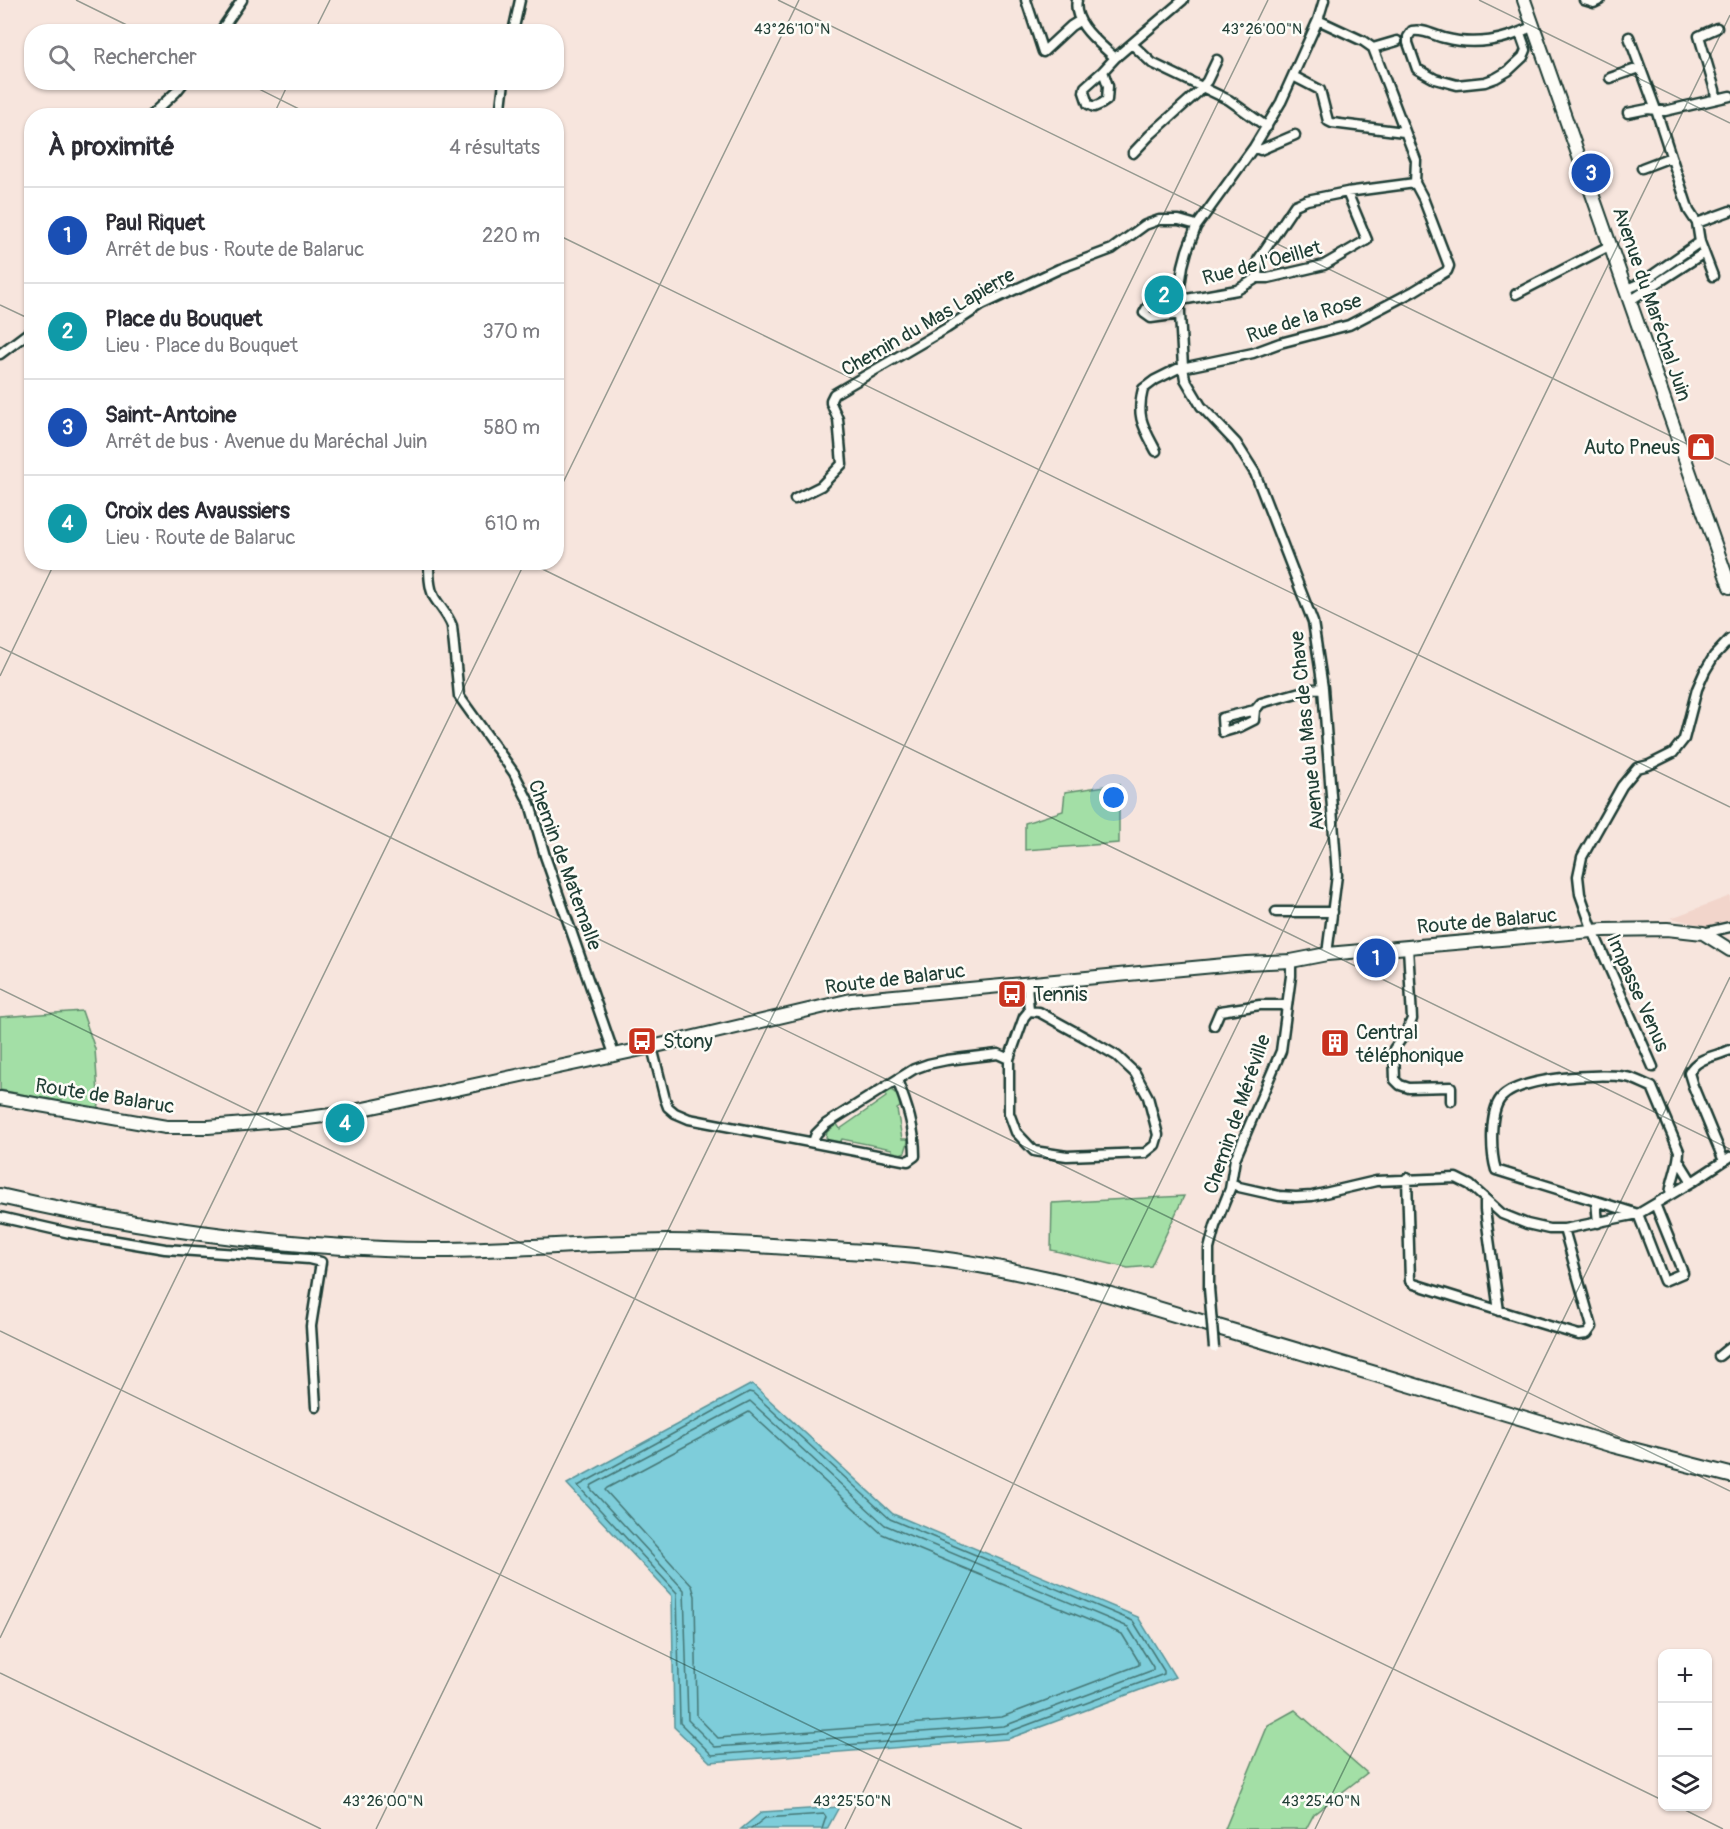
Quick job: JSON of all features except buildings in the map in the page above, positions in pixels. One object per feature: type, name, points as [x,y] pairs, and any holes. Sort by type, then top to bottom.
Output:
[{"type":"main road","points":[[0,1196],[174,1230],[279,1242],[385,1249],[430,1249],[669,1242],[801,1248],[954,1261],[1050,1279],[1094,1290],[1612,1445],[1730,1474]]},
{"type":"street","points":[[226,24],[242,0]]},
{"type":"street","points":[[515,24],[520,0]]},
{"type":"street","points":[[1026,0],[1043,52],[1071,26],[1080,21]]},
{"type":"street","points":[[1077,0],[1080,21],[1115,58]]},
{"type":"street","name":"Avenue du Mas de Chave","points":[[1324,0],[1318,20],[1267,128],[1196,227],[1187,251],[1180,286],[1180,314],[1185,380],[1201,406],[1236,443],[1255,473],[1314,622],[1323,688],[1336,875],[1327,954]]},
{"type":"street","name":"Avenue du Maréchal Juin","points":[[1524,0],[1730,586]]},
{"type":"street","points":[[1584,0],[1594,3],[1600,0]]},
{"type":"street","points":[[1103,71],[1177,1]]},
{"type":"street","points":[[1257,278],[1258,260],[1295,205],[1307,200],[1347,192],[1415,183],[1416,160],[1373,48],[1318,20]]},
{"type":"street","points":[[1520,33],[1526,50],[1523,57],[1508,71],[1496,78],[1468,85],[1448,83],[1417,69],[1408,43],[1408,37],[1412,31],[1418,30],[1445,39],[1500,40],[1533,26]]},
{"type":"street","points":[[1716,99],[1699,36],[1718,28]]},
{"type":"street","points":[[1629,37],[1689,211],[1697,223],[1700,242],[1713,276]]},
{"type":"street","points":[[1373,48],[1397,41]]},
{"type":"street","points":[[1132,44],[1152,63],[1229,100],[1267,128]]},
{"type":"street","points":[[1133,153],[1207,81],[1217,60]]},
{"type":"street","points":[[1610,78],[1639,68]]},
{"type":"street","points":[[1293,76],[1320,90],[1328,121],[1404,132]]},
{"type":"street","points":[[159,108],[178,90]]},
{"type":"street","points":[[501,108],[503,90]]},
{"type":"street","points":[[1628,113],[1648,109],[1665,111],[1730,96]]},
{"type":"street","points":[[1254,147],[1260,150],[1295,135]]},
{"type":"street","points":[[1642,168],[1671,157]]},
{"type":"street","name":"Rue de la Rose","points":[[1183,367],[1253,353],[1280,343],[1349,325],[1447,271],[1448,262],[1415,183]]},
{"type":"street","name":"Rue de l'Oeillet","points":[[1181,300],[1237,290],[1257,278],[1268,278],[1324,265],[1367,240],[1347,192]]},
{"type":"street","points":[[1697,223],[1730,211]]},
{"type":"street","name":"Chemin du Mas Lapierre","points":[[795,499],[821,486],[842,464],[838,419],[831,400],[834,394],[982,305],[1060,269],[1112,249],[1145,225],[1159,220],[1179,220],[1196,227]]},
{"type":"street","points":[[1629,295],[1641,283],[1700,242]]},
{"type":"street","points":[[1516,294],[1611,245]]},
{"type":"street","points":[[1629,295],[1704,253]]},
{"type":"street","points":[[1180,286],[1158,296],[1144,313],[1151,318],[1180,314]]},
{"type":"street","points":[[0,354],[24,336]]},
{"type":"street","points":[[1156,451],[1143,425],[1138,406],[1143,389],[1155,380],[1183,367]]},
{"type":"street","name":"Chemin de Matemalle","points":[[430,570],[431,589],[452,626],[459,696],[514,773],[530,804],[545,856],[614,1054]]},
{"type":"street","name":"Impasse Venus","points":[[1653,1067],[1593,931],[1580,894],[1578,876],[1582,857],[1622,786],[1637,768],[1649,765],[1673,753],[1684,739],[1697,689],[1705,671],[1714,656],[1730,639]]},
{"type":"street","points":[[1255,710],[1261,703],[1311,689],[1323,688]]},
{"type":"street","points":[[1276,912],[1333,912]]},
{"type":"street","points":[[1703,933],[1730,927]]},
{"type":"street","name":"Route de Balaruc","points":[[0,1098],[166,1128],[292,1120],[339,1114],[652,1047],[851,1000],[1291,961],[1327,954],[1593,931],[1667,929],[1703,933],[1730,950]]},
{"type":"street","points":[[1408,947],[1412,1019],[1394,1049],[1395,1080],[1400,1085],[1409,1088],[1450,1087],[1451,1101]]},
{"type":"street","name":"Chemin de Méréville","points":[[1214,1348],[1209,1288],[1209,1249],[1215,1226],[1232,1183],[1235,1159],[1281,1051],[1291,961]]},
{"type":"street","points":[[1027,984],[1029,1011],[1024,1017],[1009,1059],[1009,1113],[1016,1132],[1034,1151],[1067,1156],[1145,1153],[1155,1145],[1158,1135],[1155,1118],[1148,1097],[1135,1073],[1117,1056],[1088,1039],[1039,1012],[1029,1011]]},
{"type":"street","points":[[1214,1025],[1220,1011],[1260,1005],[1287,1005]]},
{"type":"street","points":[[652,1047],[665,1100],[668,1107],[675,1113],[689,1119],[908,1161],[915,1156],[911,1121],[897,1080]]},
{"type":"street","points":[[1232,1183],[1239,1187],[1279,1196],[1296,1197],[1312,1196],[1376,1181],[1407,1178],[1456,1178],[1470,1185],[1502,1214],[1549,1228],[1564,1229],[1638,1214],[1727,1159],[1689,1073],[1693,1065],[1700,1060],[1730,1050]]},
{"type":"street","points":[[813,1142],[816,1134],[826,1124],[914,1069],[946,1060],[998,1054],[1009,1059]]},
{"type":"street","points":[[1638,1214],[1496,1170],[1492,1132],[1500,1098],[1520,1087],[1546,1079],[1628,1077],[1652,1087],[1679,1151],[1679,1161],[1670,1195]]},
{"type":"street","points":[[1679,1161],[1692,1182]]},
{"type":"street","points":[[1407,1178],[1410,1281],[1421,1287],[1499,1311],[1580,1335],[1587,1334],[1592,1327],[1564,1229]]},
{"type":"street","points":[[1485,1199],[1499,1311]]},
{"type":"street","points":[[1596,1201],[1598,1222]]},
{"type":"street","points":[[1638,1214],[1664,1281],[1683,1273],[1656,1204]]},
{"type":"street","points":[[0,1217],[70,1233],[165,1249],[309,1259],[321,1262],[310,1326],[316,1407]]},
{"type":"street","points":[[1719,1356],[1730,1347]]},
{"type":"shaded area","points":[[1730,896],[1730,923],[1710,925],[1707,929],[1701,925],[1671,918]]},
{"type":"green space","points":[[1119,784],[1119,843],[1025,850],[1025,823],[1063,811],[1065,792]]},
{"type":"green space","points":[[82,1011],[95,1049],[99,1109],[0,1090],[0,1017]]},
{"type":"green space","points":[[891,1090],[899,1099],[900,1107],[897,1109],[902,1139],[909,1139],[905,1152],[891,1155],[892,1149],[842,1139],[839,1144],[828,1141],[827,1132],[837,1124],[840,1129],[886,1097],[885,1091]]},
{"type":"green space","points":[[1184,1196],[1151,1266],[1128,1268],[1051,1250],[1052,1203]]},
{"type":"green space","points":[[1295,1710],[1367,1773],[1314,1814],[1306,1829],[1225,1829],[1268,1725]]},
{"type":"water","points":[[752,1384],[893,1514],[1138,1617],[1175,1677],[1008,1739],[710,1762],[674,1727],[672,1596],[567,1484]]},
{"type":"water","points":[[839,1807],[827,1829],[741,1829],[762,1812]]},
{"type":"place","name":"Saint-Antoine","points":[[1591,173]]},
{"type":"place","name":"Place du Bouquet","points":[[1164,295]]},
{"type":"place","name":"Auto Pneus","points":[[1701,447]]},
{"type":"place","name":"Paul Riquet","points":[[1376,958]]},
{"type":"place","name":"Tennis","points":[[1012,994]]},
{"type":"place","name":"Stony","points":[[642,1041]]},
{"type":"place","name":"Central téléphonique","points":[[1335,1043]]},
{"type":"place","name":"Croix des Avaussiers","points":[[345,1123]]}]
